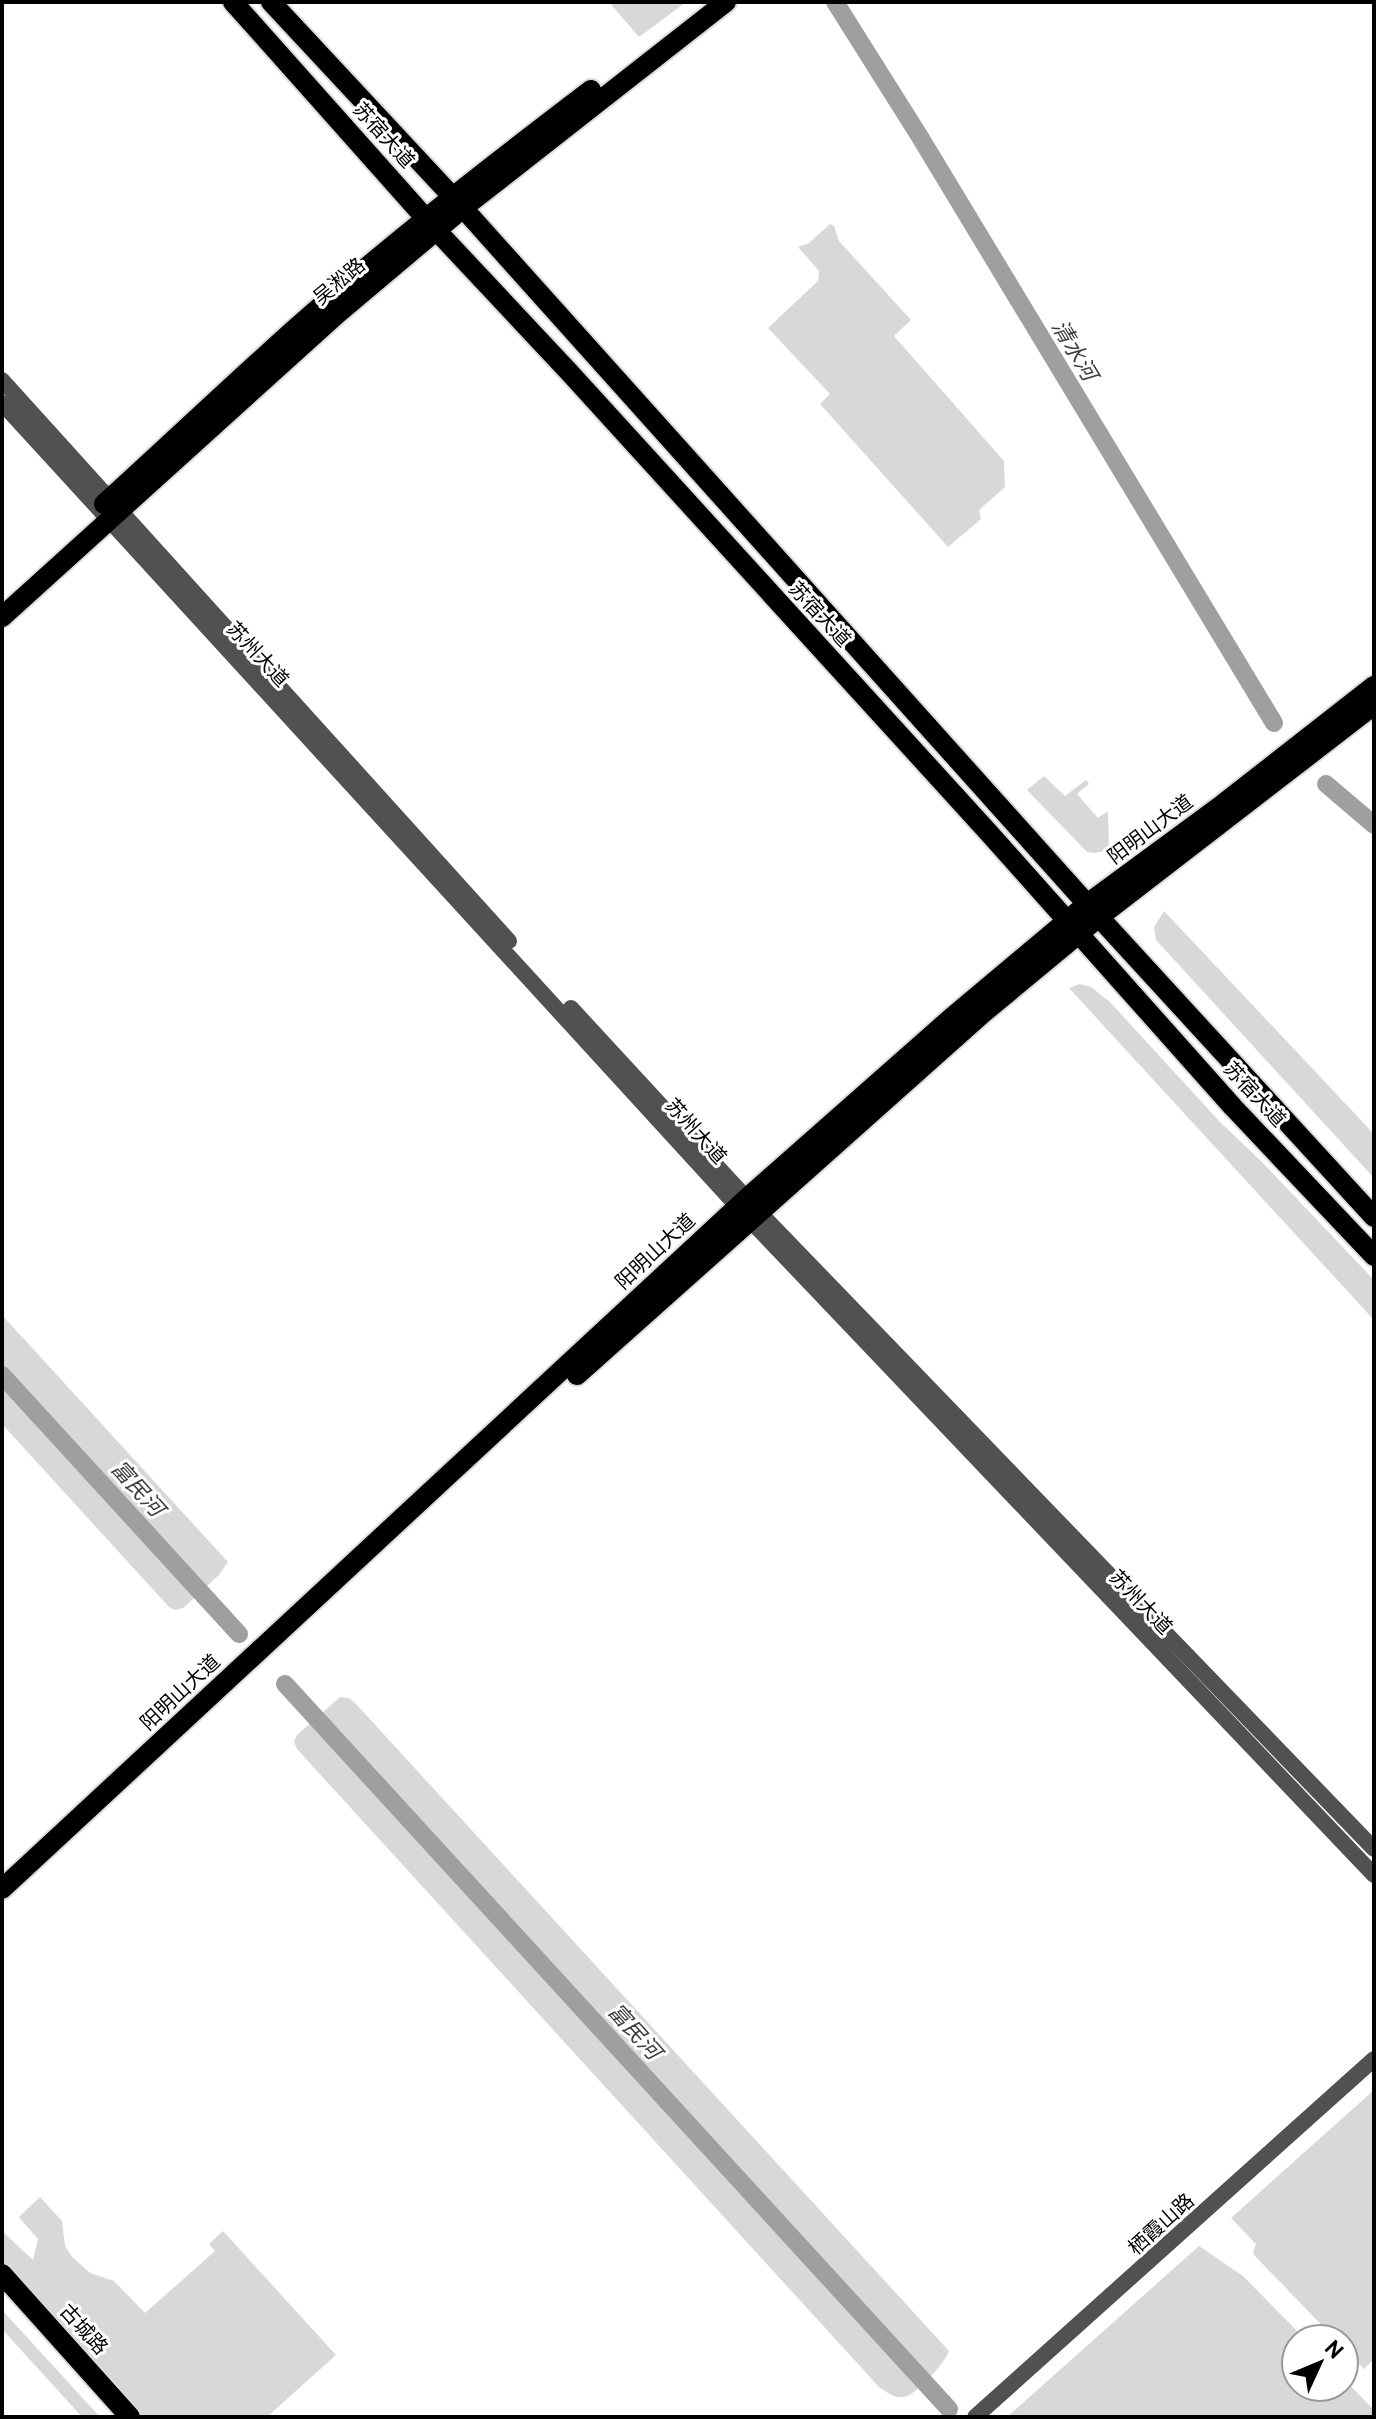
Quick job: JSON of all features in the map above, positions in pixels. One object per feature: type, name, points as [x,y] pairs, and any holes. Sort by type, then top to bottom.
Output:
[{"type":"main road","name":"苏宿大道","points":[[233,2],[1233,1107],[1374,1256]]},
{"type":"main road","name":"苏宿大道","points":[[271,2],[458,202],[1093,911],[1374,1217]]},
{"type":"main road","name":"吴淞路","points":[[2,598],[337,314],[431,224],[705,2]]},
{"type":"main road","name":"吴淞路","points":[[458,202],[726,2]]},
{"type":"main road","name":"吴淞路","points":[[2,617],[108,510]]},
{"type":"main road","name":"阳明山大道","points":[[2,1889],[748,1209],[982,1014],[1072,928],[1211,812],[1374,686]]},
{"type":"main road","name":"阳明山大道","points":[[1093,911],[1374,705]]},
{"type":"main road","name":"阳明山大道","points":[[2,1907],[748,1209]]},
{"type":"main road","name":"古城路","points":[[2,2274],[130,2417]]},
{"type":"main road","name":"古城路","points":[[2,2290],[116,2417]]},
{"type":"street","name":"苏州大道","points":[[2,380],[108,510]]},
{"type":"street","name":"苏州大道","points":[[2,403],[108,510],[748,1209],[1374,1875]]},
{"type":"street","name":"苏州大道","points":[[748,1209],[1374,1849]]},
{"type":"street","name":"栖霞山路","points":[[975,2417],[1374,2059]]},
{"type":"shaded area","points":[[609,2],[686,2],[639,37]]},
{"type":"shaded area","points":[[830,224],[834,226],[839,241],[911,320],[894,336],[1004,461],[1005,487],[979,510],[981,519],[948,547],[820,404],[830,394],[768,328],[818,281],[819,271],[798,247],[809,243]]},
{"type":"shaded area","points":[[1044,776],[1065,796],[1086,780],[1089,784],[1077,794],[1098,818],[1108,811],[1109,850],[1087,852],[1027,790]]},
{"type":"shaded area","points":[[1164,911],[1374,1134],[1374,1178],[1156,940],[1154,927]]},
{"type":"shaded area","points":[[1080,984],[1091,987],[1110,1002],[1220,1122],[1374,1280],[1374,1320],[1069,988]]},
{"type":"shaded area","points":[[2,1315],[228,1562],[219,1575],[183,1608],[175,1610],[169,1607],[2,1424]]},
{"type":"shaded area","points":[[340,1697],[349,1698],[356,1704],[949,2351],[922,2385],[903,2397],[893,2396],[879,2387],[297,1749],[294,1742],[297,1735]]},
{"type":"shaded area","points":[[1374,2090],[1374,2359],[1364,2369],[1360,2365],[1360,2323],[1320,2323],[1255,2256],[1256,2244],[1231,2218]]},
{"type":"shaded area","points":[[40,2197],[62,2221],[65,2246],[72,2257],[90,2273],[114,2281],[145,2313],[215,2251],[209,2244],[223,2231],[336,2355],[267,2417],[142,2417],[2,2266],[2,2231],[33,2260],[38,2239],[19,2217]]},
{"type":"shaded area","points":[[1199,2246],[1243,2276],[1289,2323],[1280,2323],[1280,2403],[1360,2403],[1360,2396],[1374,2410],[1374,2417],[1007,2417]]},
{"type":"shaded area","points":[[2,2310],[100,2417],[82,2417],[2,2329]]},
{"type":"waterway","name":"清水河","points":[[835,2],[1274,723]]},
{"type":"waterway","name":"清水河","points":[[1326,784],[1374,825]]},
{"type":"waterway","name":"富民河","points":[[2,1375],[239,1634]]},
{"type":"waterway","name":"富民河","points":[[285,1684],[949,2409]]}]
